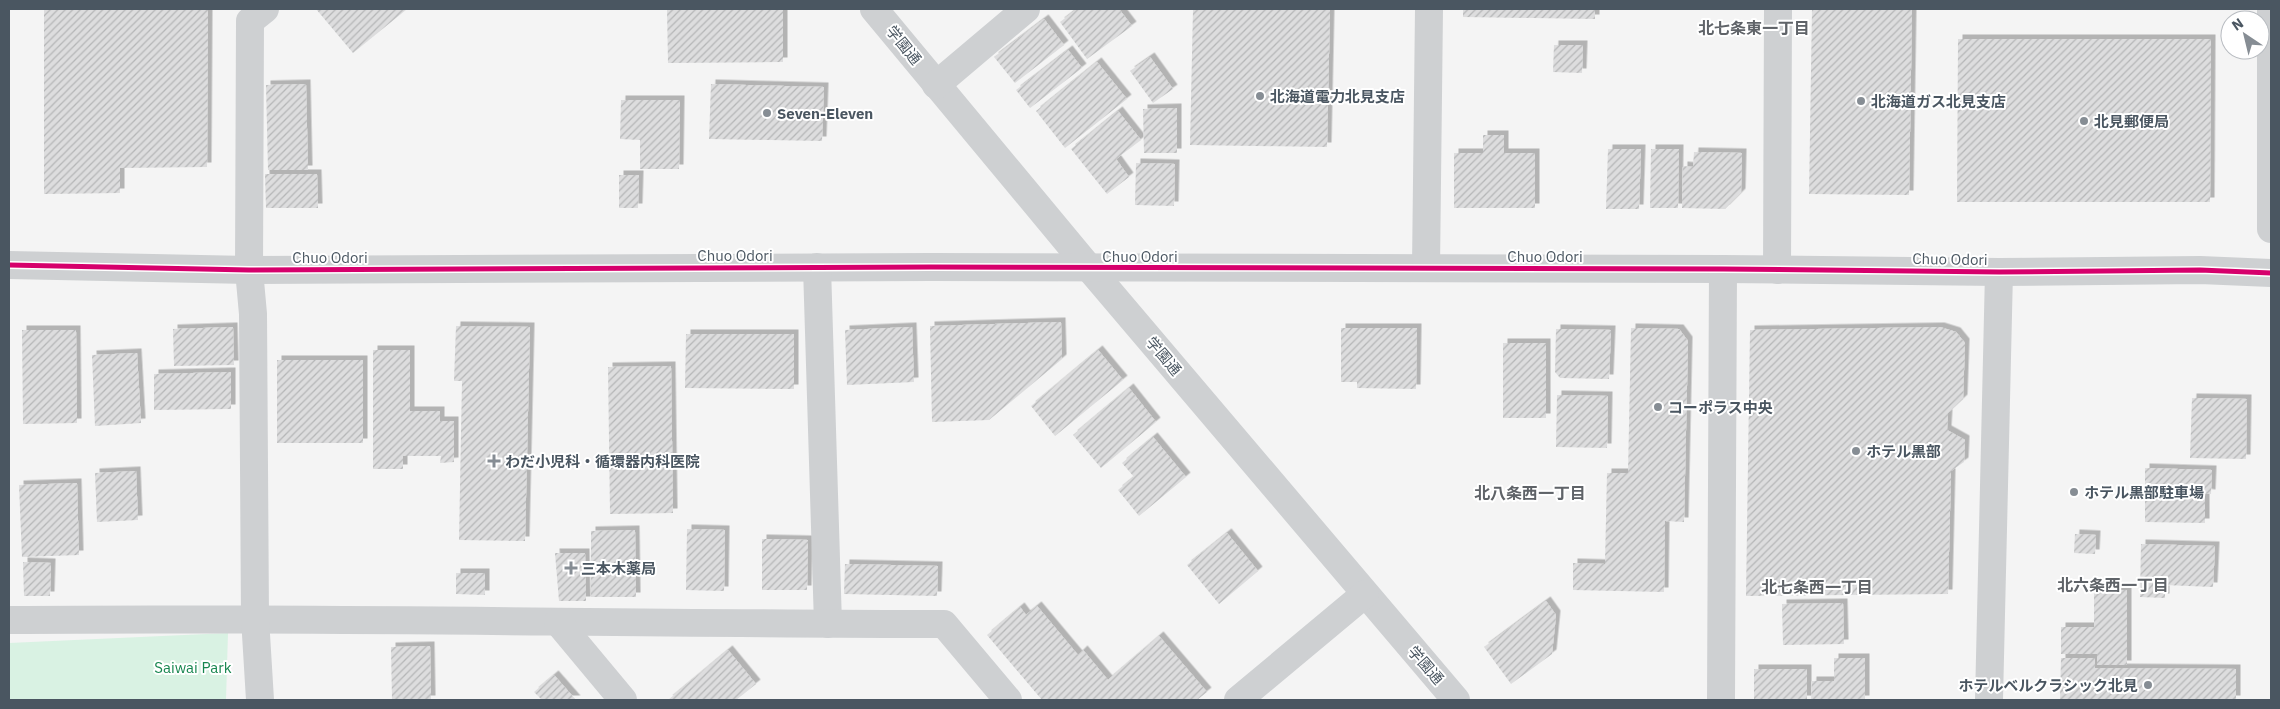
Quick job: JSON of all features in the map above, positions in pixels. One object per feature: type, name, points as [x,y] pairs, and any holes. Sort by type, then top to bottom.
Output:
[{"type":"street","points":[[260,700],[255,618],[253,314],[249,270],[250,21],[265,9]]},
{"type":"street","name":"学園通","points":[[874,9],[1090,269],[1456,700]]},
{"type":"street","points":[[936,85],[1026,9]]},
{"type":"street","points":[[1426,268],[1429,9]]},
{"type":"street","points":[[1777,270],[1778,9]]},
{"type":"street","points":[[2271,9],[2271,228]]},
{"type":"street","name":"Chuo Odori","points":[[9,265],[249,270],[1723,268],[1999,272],[2200,270],[2271,273]]},
{"type":"street","points":[[817,268],[828,624]]},
{"type":"street","points":[[1721,700],[1723,268]]},
{"type":"street","points":[[1989,700],[1999,272]]},
{"type":"street","points":[[1238,700],[1365,594]]},
{"type":"street","points":[[9,620],[255,618],[944,624],[1008,700]]},
{"type":"street","points":[[558,622],[623,700]]},
{"type":"green space","name":"Saiwai Park","points":[[228,633],[226,700],[9,700],[9,643]]},
{"type":"building","points":[[44,9],[208,9],[207,167],[120,168],[120,193],[44,194]]},
{"type":"building","points":[[316,9],[407,9],[353,53]]},
{"type":"building","points":[[667,9],[783,9],[783,62],[668,63]]},
{"type":"building","points":[[1077,9],[1119,9],[1132,26],[1087,59],[1060,22]]},
{"type":"building","name":"北海道電力北見支店","points":[[1193,9],[1330,9],[1327,147],[1190,145]]},
{"type":"building","points":[[1463,9],[1595,9],[1595,19],[1463,17]]},
{"type":"building","name":"北海道ガス北見支店","points":[[1812,9],[1912,9],[1909,195],[1809,194]]},
{"type":"building","points":[[1044,19],[1064,45],[1015,83],[994,57]]},
{"type":"building","name":"北見郵便局","points":[[1958,39],[2211,39],[2210,202],[1957,202]]},
{"type":"building","points":[[1554,45],[1583,45],[1582,73],[1553,72]]},
{"type":"building","points":[[1068,50],[1082,68],[1030,108],[1016,90]]},
{"type":"building","points":[[1150,57],[1173,89],[1153,103],[1130,71]]},
{"type":"building","points":[[1097,62],[1127,99],[1065,148],[1036,111]]},
{"type":"building","points":[[306,84],[308,170],[268,170],[266,85]]},
{"type":"building","name":"Seven-Eleven","points":[[711,84],[824,87],[822,141],[709,139]]},
{"type":"building","points":[[621,100],[680,100],[679,169],[640,169],[640,140],[620,139]]},
{"type":"building","points":[[1177,108],[1177,153],[1144,153],[1143,109]]},
{"type":"building","points":[[1118,111],[1141,140],[1116,159],[1129,177],[1107,194],[1071,149]]},
{"type":"building","points":[[1483,135],[1504,135],[1504,153],[1535,153],[1535,208],[1454,208],[1454,153],[1483,153]]},
{"type":"building","points":[[1608,149],[1641,149],[1639,209],[1606,209]]},
{"type":"building","points":[[1651,149],[1679,149],[1678,208],[1650,208]]},
{"type":"building","points":[[1694,152],[1742,153],[1741,193],[1725,209],[1682,208],[1683,166],[1693,167]]},
{"type":"building","points":[[1136,163],[1175,164],[1174,206],[1135,205]]},
{"type":"building","points":[[265,174],[317,174],[318,208],[266,208]]},
{"type":"building","points":[[619,175],[639,175],[638,208],[619,208]]},
{"type":"building","points":[[1061,322],[1062,359],[989,420],[932,422],[930,326]]},
{"type":"building","name":"わだ小児科・循環器内科医院","points":[[456,326],[530,327],[525,541],[459,540],[462,381],[454,381]]},
{"type":"building","points":[[233,327],[234,365],[174,366],[173,329]]},
{"type":"building","points":[[912,327],[914,382],[847,385],[845,330]]},
{"type":"building","name":"ホテル黒部","points":[[1940,327],[1956,332],[1965,343],[1963,399],[1948,413],[1947,430],[1965,440],[1964,462],[1951,471],[1948,594],[1746,596],[1750,330]]},
{"type":"building","points":[[1341,328],[1417,328],[1416,389],[1357,388],[1357,382],[1341,382]]},
{"type":"building","name":"コーポラス中央","points":[[1631,328],[1679,329],[1688,341],[1684,522],[1665,521],[1664,592],[1573,590],[1573,563],[1605,564],[1607,473],[1628,473]]},
{"type":"building","points":[[1556,329],[1611,330],[1609,379],[1560,378],[1555,372]]},
{"type":"building","points":[[22,330],[76,330],[77,423],[23,424]]},
{"type":"building","points":[[686,334],[794,334],[794,389],[685,388]]},
{"type":"building","points":[[1503,343],[1546,343],[1546,418],[1503,418]]},
{"type":"building","points":[[373,350],[410,350],[410,411],[440,411],[440,421],[454,421],[454,462],[440,463],[441,456],[403,456],[403,469],[373,469]]},
{"type":"building","points":[[1098,350],[1123,380],[1055,436],[1031,406]]},
{"type":"building","points":[[137,353],[141,423],[95,426],[92,355]]},
{"type":"building","points":[[277,360],[363,360],[363,443],[277,443]]},
{"type":"building","points":[[671,366],[673,513],[610,514],[608,367]]},
{"type":"building","points":[[231,372],[231,409],[154,410],[154,374]]},
{"type":"building","points":[[1129,388],[1156,422],[1101,468],[1073,435]]},
{"type":"building","points":[[1557,395],[1608,396],[1607,448],[1556,447]]},
{"type":"building","points":[[2192,398],[2247,399],[2246,459],[2190,458]]},
{"type":"building","points":[[1153,437],[1186,477],[1139,516],[1118,490],[1134,477],[1122,463]]},
{"type":"building","points":[[2145,468],[2212,470],[2211,494],[2205,493],[2205,523],[2145,522]]},
{"type":"building","points":[[136,471],[138,520],[97,522],[95,473]]},
{"type":"building","points":[[77,483],[79,555],[22,557],[19,485]]},
{"type":"building","points":[[687,529],[725,530],[724,591],[686,590]]},
{"type":"building","points":[[635,530],[636,597],[591,597],[591,531]]},
{"type":"building","points":[[1227,533],[1258,571],[1219,604],[1187,565]]},
{"type":"building","points":[[2075,534],[2096,535],[2095,554],[2074,553]]},
{"type":"building","points":[[762,539],[808,540],[807,590],[762,590]]},
{"type":"building","points":[[2141,544],[2215,546],[2213,587],[2165,585],[2165,598],[2140,597]]},
{"type":"building","name":"三本木薬局","points":[[555,553],[585,553],[586,601],[559,601]]},
{"type":"building","points":[[23,562],[51,563],[50,596],[24,596]]},
{"type":"building","points":[[845,564],[938,566],[937,596],[844,594]]},
{"type":"building","points":[[456,573],[485,573],[485,595],[456,594]]},
{"type":"building","points":[[2094,590],[2127,590],[2127,665],[2097,665],[2097,654],[2061,654],[2061,627],[2094,627]]},
{"type":"building","points":[[1546,601],[1556,615],[1552,654],[1511,684],[1484,647]]},
{"type":"building","points":[[1843,603],[1844,644],[1783,645],[1782,604]]},
{"type":"building","points":[[1037,606],[1078,655],[1083,650],[1108,680],[1159,636],[1207,692],[1197,700],[1042,700],[987,635],[1020,607],[1026,615]]},
{"type":"building","points":[[430,646],[431,700],[392,700],[391,647]]},
{"type":"building","points":[[728,650],[756,684],[736,700],[668,700]]},
{"type":"building","points":[[1834,658],[1865,658],[1865,700],[1811,700],[1812,681],[1834,681]]},
{"type":"building","name":"ホテルベルクラシック北見","points":[[2061,658],[2095,658],[2095,668],[2236,669],[2236,700],[2060,700]]},
{"type":"building","points":[[1754,669],[1807,669],[1807,700],[1754,700]]},
{"type":"building","points":[[554,675],[576,700],[542,700],[534,692]]},
{"type":"cycle path","points":[[9,265],[249,270],[931,267],[1723,269],[1999,272],[2200,270],[2271,273]]},
{"type":"place","name":"北海道電力北見支店","points":[[1260,96]]},
{"type":"place","name":"北海道ガス北見支店","points":[[1861,101]]},
{"type":"place","name":"Seven-Eleven","points":[[767,113]]},
{"type":"place","name":"北見郵便局","points":[[2084,121]]},
{"type":"place","name":"コーポラス中央","points":[[1658,407]]},
{"type":"place","name":"ホテル黒部","points":[[1856,451]]},
{"type":"place","name":"わだ小児科・循環器内科医院","points":[[494,461]]},
{"type":"place","name":"ホテル黒部駐車場","points":[[2074,492]]},
{"type":"place","name":"三本木薬局","points":[[571,568]]},
{"type":"place","name":"ホテルベルクラシック北見","points":[[2148,685]]},
{"type":"district","name":"北七条東一丁目","points":[[1754,28]]},
{"type":"district","name":"北八条西一丁目","points":[[1530,493]]},
{"type":"district","name":"北六条西一丁目","points":[[2113,585]]},
{"type":"district","name":"北七条西一丁目","points":[[1817,587]]}]
